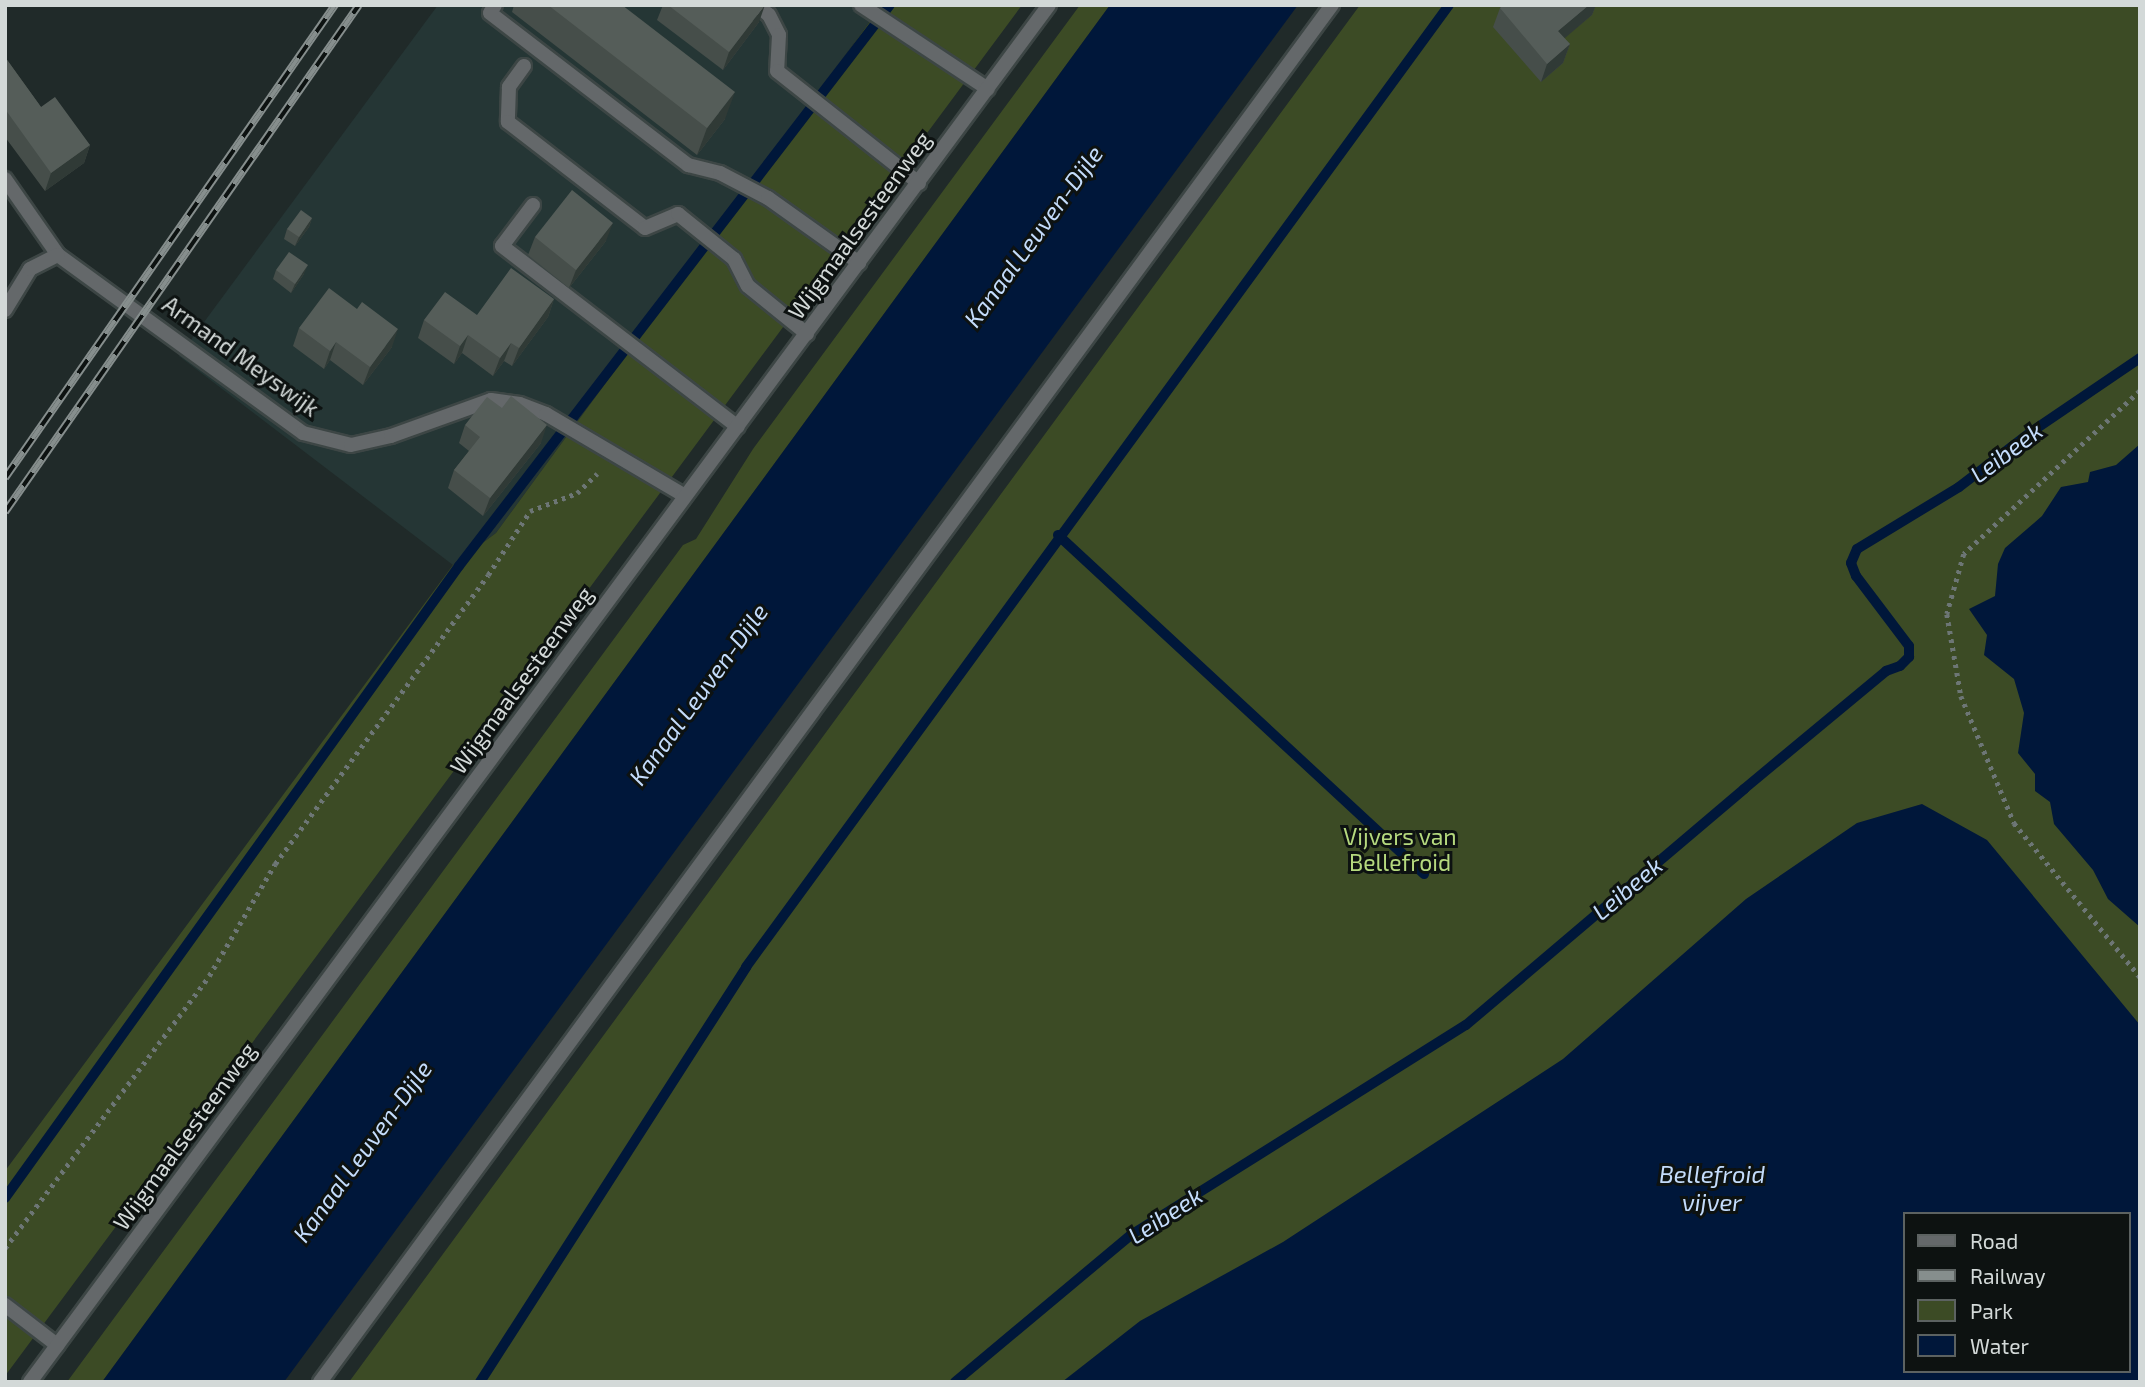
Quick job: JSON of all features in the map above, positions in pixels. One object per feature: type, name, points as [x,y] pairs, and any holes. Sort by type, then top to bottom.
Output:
[{"type":"street","points":[[495,5],[490,13],[688,165],[730,178],[768,198],[859,263]]},
{"type":"street","points":[[756,5],[769,15],[779,35],[777,71],[919,183]]},
{"type":"street","points":[[861,5],[988,89]]},
{"type":"street","name":"Wijgmaalsesteenweg","points":[[30,1382],[1049,5]]},
{"type":"street","points":[[320,1382],[1332,5]]},
{"type":"street","points":[[524,66],[509,87],[508,122],[645,228],[678,215],[731,257],[748,286],[807,334]]},
{"type":"street","name":"Armand Meyswijk","points":[[5,179],[58,255],[303,433],[351,445],[391,436],[491,400],[520,404],[546,414],[615,458],[685,496]]},
{"type":"street","points":[[533,205],[502,246],[738,428]]},
{"type":"street","points":[[5,310],[30,269],[58,255]]},
{"type":"street","points":[[5,1305],[57,1345]]},
{"type":"path","points":[[2140,391],[1964,554],[1947,614],[1961,696],[2014,823],[2140,977]]},
{"type":"path","points":[[5,1248],[209,975],[275,864],[488,575],[530,511],[577,493],[615,458]]},
{"type":"shaded area","points":[[438,5],[882,5],[496,533],[453,565],[179,356]]},
{"type":"green space","points":[[882,5],[1022,5],[5,1376],[5,1171],[453,565],[496,533]]},
{"type":"green space","points":[[1080,5],[1110,5],[102,1382],[67,1382],[683,545],[696,539],[753,449]]},
{"type":"green space","name":"Vijvers van Bellefroid","points":[[1360,5],[2140,5],[2140,1382],[349,1382]]},
{"type":"water","name":"Kanaal Leuven-Dijle","points":[[1110,5],[1298,5],[284,1382],[102,1382]]},
{"type":"water","points":[[2140,444],[2140,927],[2108,899],[2093,870],[2054,824],[2050,802],[2035,791],[2035,774],[2018,753],[2024,713],[2014,679],[1984,655],[1987,635],[1969,609],[1995,596],[1998,564],[2005,548],[2042,516],[2061,487],[2088,482],[2090,472],[2116,465]]},
{"type":"water","name":"Bellefroid vijver","points":[[1922,804],[1987,840],[2140,1025],[2140,1382],[1062,1382],[1140,1321],[1283,1242],[1563,1059],[1746,899],[1857,823]]},
{"type":"building","points":[[548,5],[622,5],[735,92],[707,128]]},
{"type":"building","points":[[668,5],[765,5],[729,52]]},
{"type":"building","points":[[1503,5],[1589,5],[1558,31],[1570,44],[1547,64],[1500,8]]},
{"type":"building","points":[[5,57],[41,107],[55,97],[90,145],[51,173],[5,109]]},
{"type":"building","points":[[572,190],[613,223],[576,270],[535,237]]},
{"type":"building","points":[[301,210],[312,218],[299,237],[287,229]]},
{"type":"building","points":[[289,252],[308,265],[295,284],[276,270]]},
{"type":"building","points":[[511,268],[554,299],[519,348],[511,343],[500,358],[468,335],[460,346],[424,320],[445,292],[477,315]]},
{"type":"building","points":[[329,288],[357,309],[362,302],[398,329],[370,367],[336,342],[330,351],[299,328]]},
{"type":"building","points":[[511,396],[547,425],[490,498],[454,470],[480,437],[465,425],[487,397],[502,408]]},
{"type":"waterway","points":[[5,1198],[459,566],[890,5]]},
{"type":"waterway","points":[[480,1382],[746,967],[1449,5]]},
{"type":"waterway","name":"Leibeek","points":[[955,1382],[1131,1235],[1466,1025],[1886,671],[1900,666],[1909,657],[1909,646],[1856,576],[1851,563],[1857,549],[1959,487],[2031,432],[2140,358]]},
{"type":"waterway","points":[[1058,535],[1424,874]]},
{"type":"railway","points":[[5,478],[335,5]]},
{"type":"railway","points":[[5,512],[359,5]]}]
